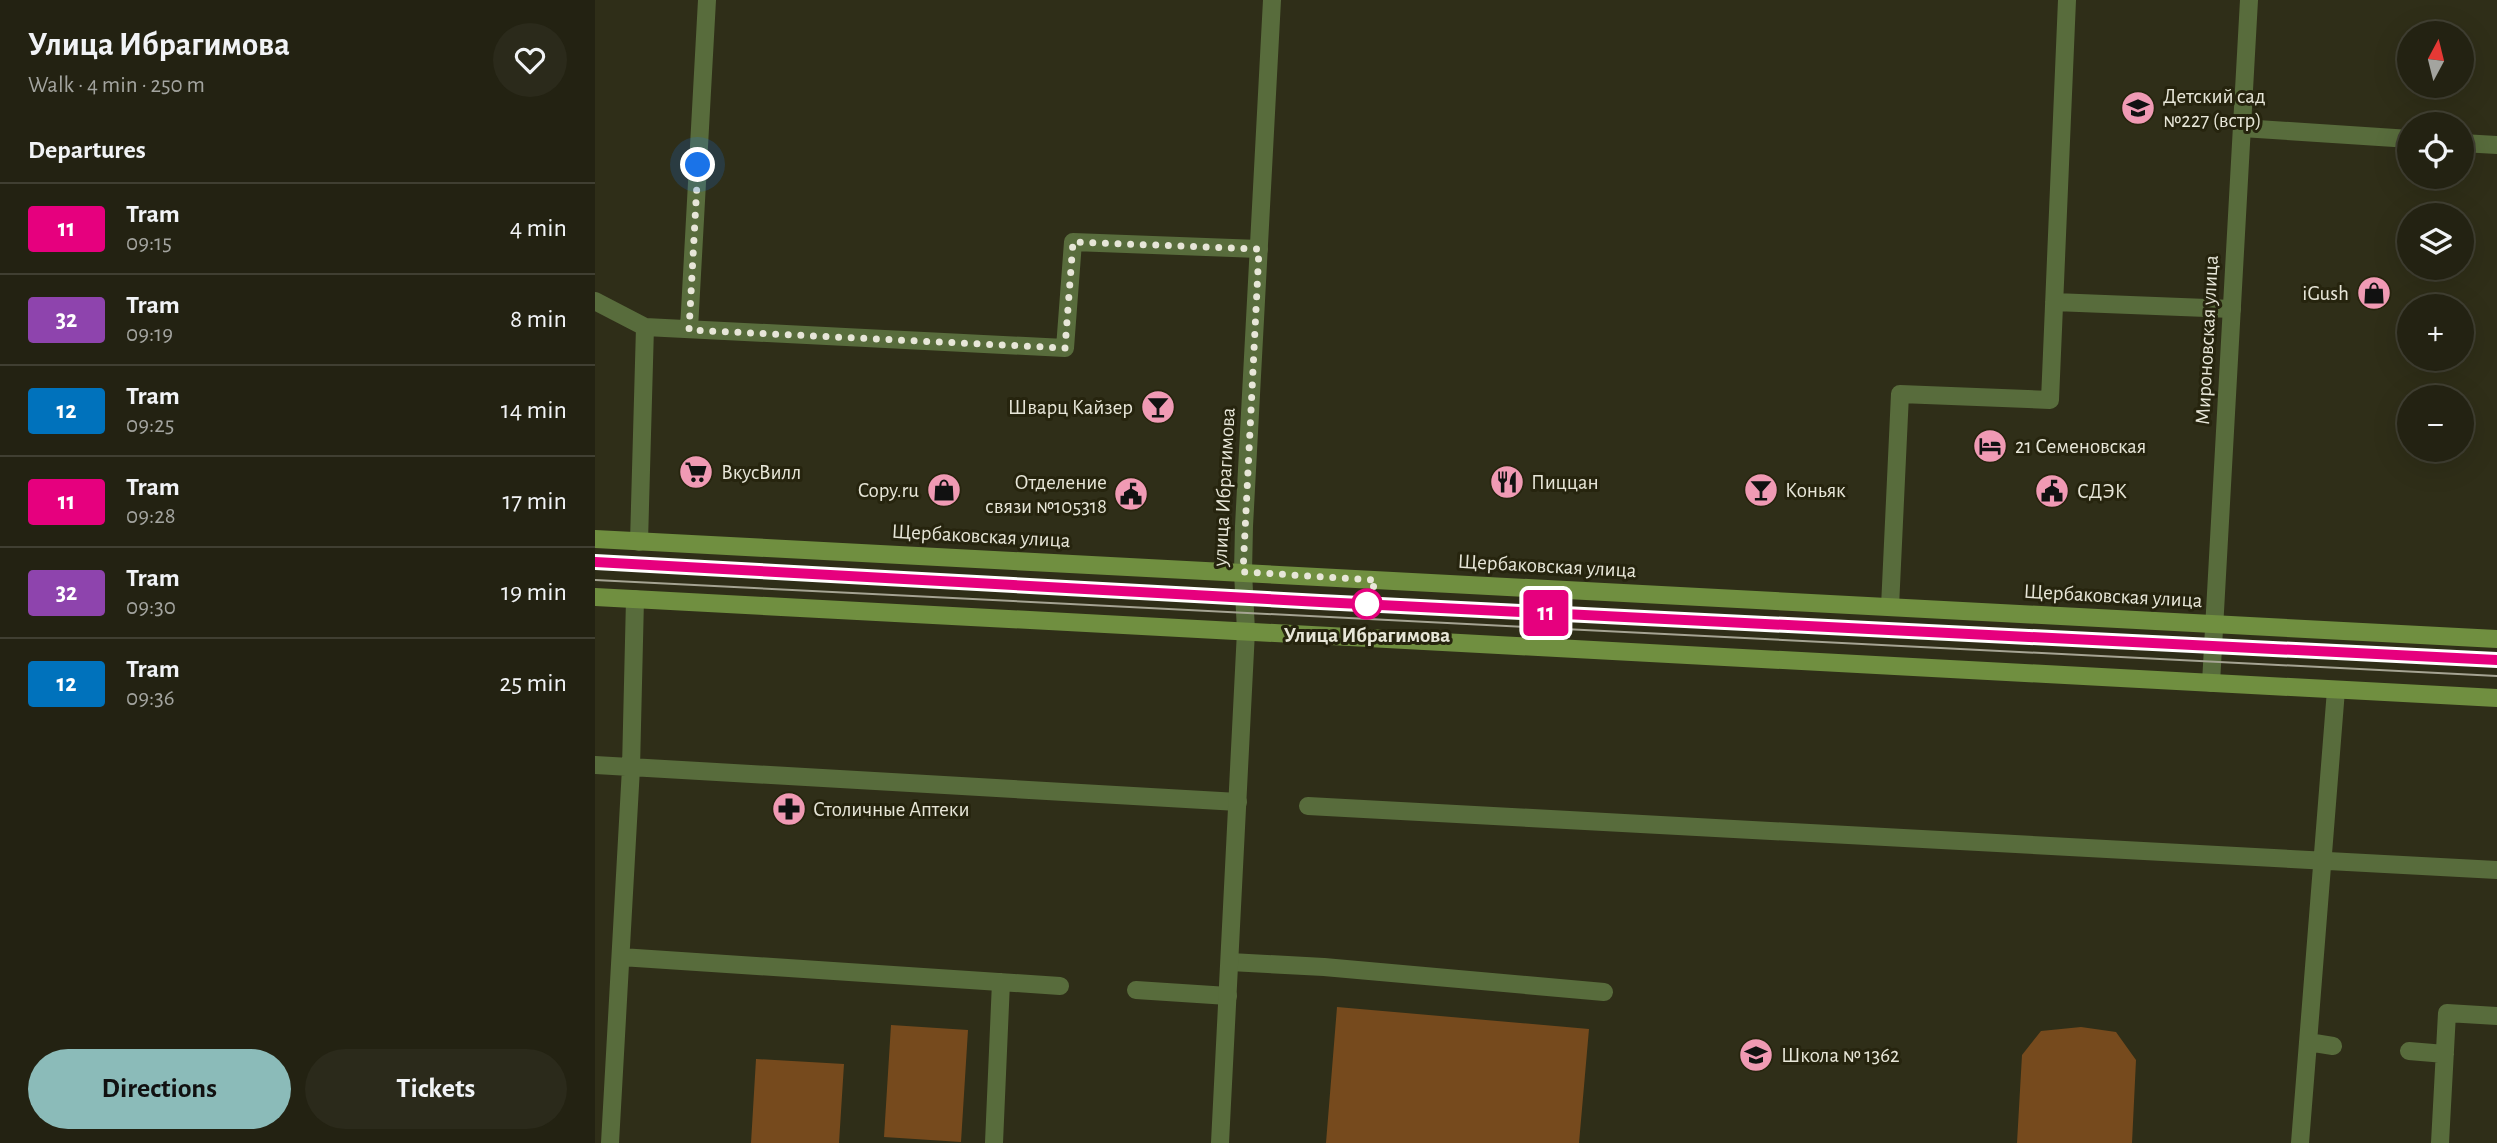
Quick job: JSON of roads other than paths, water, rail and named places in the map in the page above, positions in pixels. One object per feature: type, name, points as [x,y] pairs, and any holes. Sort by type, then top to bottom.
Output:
[{"type":"main road","name":"Щербаковская улица","points":[[595,540],[2497,639]]},
{"type":"main road","points":[[595,597],[2497,698]]},
{"type":"street","points":[[689,330],[707,0]]},
{"type":"street","name":"улица Ибрагимова","points":[[1220,1143],[1246,631],[1243,572],[1272,0]]},
{"type":"street","points":[[1890,607],[1899,394],[2050,400],[2067,0]]},
{"type":"street","name":"Мироновская улица","points":[[2211,683],[2249,0]]},
{"type":"street","points":[[2242,128],[2397,138]]},
{"type":"street","points":[[2474,144],[2497,145]]},
{"type":"street","points":[[595,301],[645,327],[1065,348],[1073,242],[1259,249]]},
{"type":"street","points":[[2054,302],[2232,309]]},
{"type":"street","points":[[639,542],[645,327]]},
{"type":"street","points":[[610,1143],[631,768],[635,599]]},
{"type":"street","points":[[2300,1143],[2336,690]]},
{"type":"street","points":[[595,765],[1238,802]]},
{"type":"street","points":[[1308,806],[2497,870]]},
{"type":"street","points":[[621,957],[1060,986]]},
{"type":"street","points":[[1230,962],[1311,966],[1605,992]]},
{"type":"street","points":[[994,1143],[1001,982]]},
{"type":"street","points":[[1136,990],[1228,996]]},
{"type":"street","points":[[2440,1143],[2447,1013],[2497,1016]]},
{"type":"street","points":[[2308,1042],[2333,1046]]},
{"type":"street","points":[[2409,1051],[2445,1054]]},
{"type":"tram line","points":[[595,562],[1320,602],[2497,660]]},
{"type":"tram line","name":"11","points":[[595,562],[1320,602],[2497,660]]},
{"type":"tram line","points":[[595,580],[2497,676]]},
{"type":"place","name":"Детский сад №227 (встр)","points":[[2138,108]]},
{"type":"place","name":"iGush","points":[[2374,293]]},
{"type":"place","name":"Шварц Кайзер","points":[[1158,407]]},
{"type":"place","name":"21 Семеновская","points":[[1990,446]]},
{"type":"place","name":"ВкусВилл","points":[[696,472]]},
{"type":"place","name":"Пиццан","points":[[1507,482]]},
{"type":"place","name":"Copy.ru","points":[[944,490]]},
{"type":"place","name":"Коньяк","points":[[1761,490]]},
{"type":"place","name":"СДЭК","points":[[2052,491]]},
{"type":"place","name":"Отделение связи №105318","points":[[1131,494]]},
{"type":"place","name":"Улица Ибрагимова","points":[[1367,604]]},
{"type":"place","name":"Столичные Аптеки","points":[[789,809]]},
{"type":"place","name":"Школа № 1362","points":[[1756,1055]]}]
